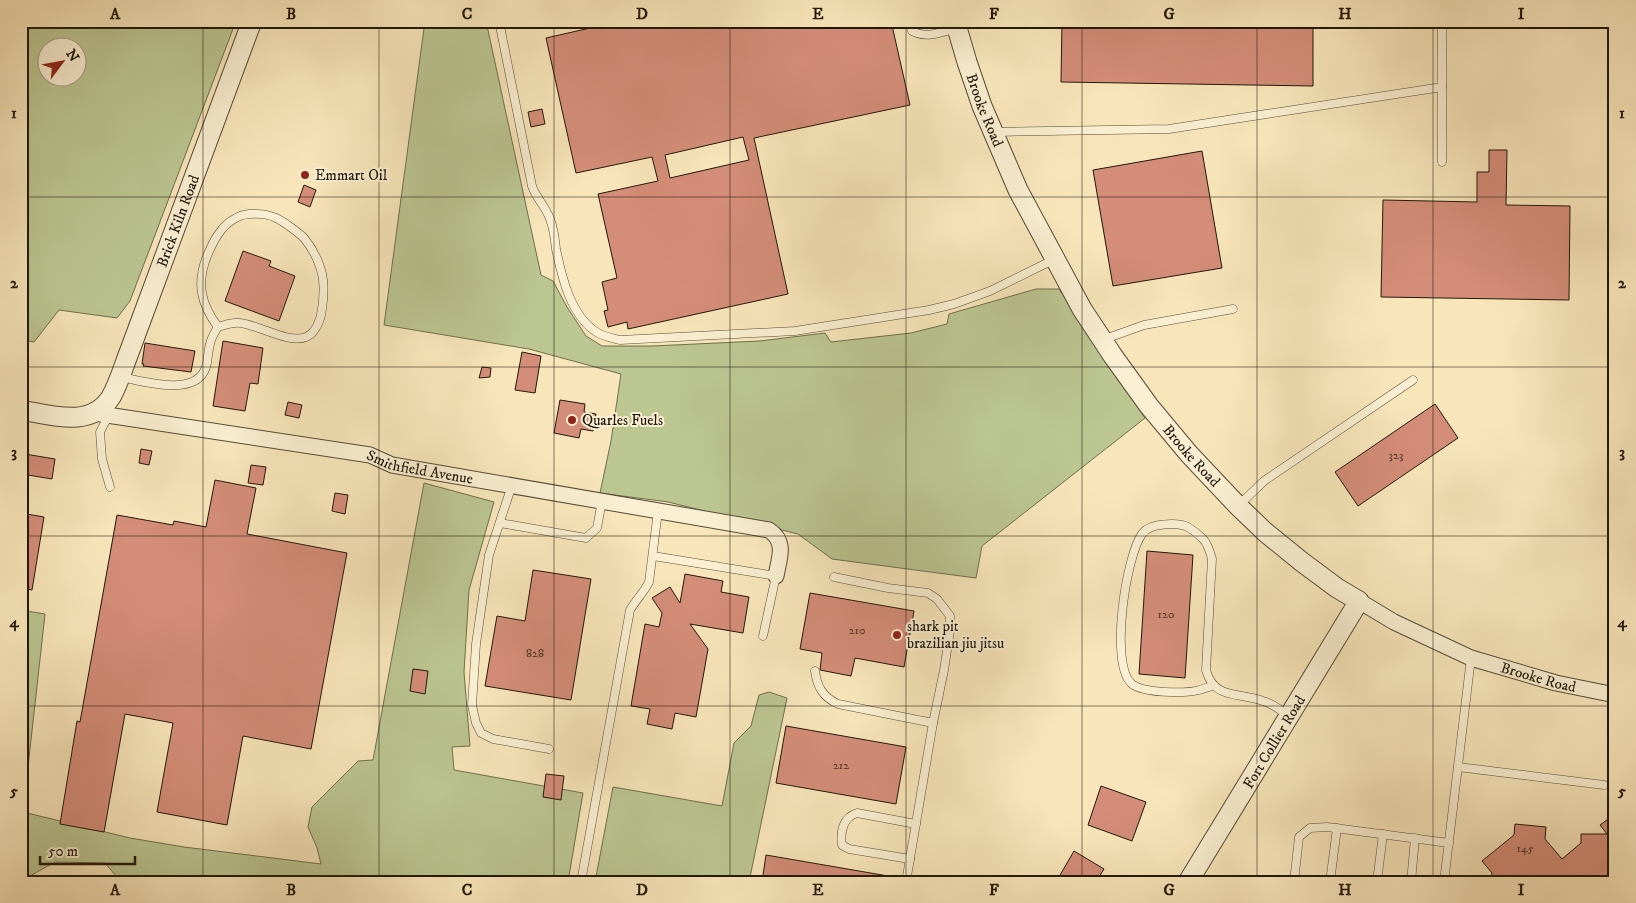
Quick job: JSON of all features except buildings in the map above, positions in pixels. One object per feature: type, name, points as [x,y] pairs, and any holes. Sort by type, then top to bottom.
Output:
[{"type":"street","name":"Brick Kiln Road","points":[[102,414],[119,377],[252,21]]},
{"type":"street","name":"Brooke Road","points":[[956,24],[982,106],[1018,190],[1082,309],[1149,406],[1177,440],[1238,506],[1265,532],[1302,562],[1338,588],[1394,622],[1471,658],[1556,683],[1615,695]]},
{"type":"street","name":"Smithfield Avenue","points":[[21,410],[70,418],[102,414],[370,455],[392,464],[769,530],[780,540],[781,548],[776,576]]},
{"type":"street","name":"Fort Collier Road","points":[[1188,882],[1359,601]]},
{"type":"lane","points":[[499,21],[532,186],[550,220],[561,274],[573,304],[580,317],[598,333],[620,340],[795,331],[929,310],[954,304],[990,291],[1055,259]]},
{"type":"lane","points":[[909,21],[912,31],[924,35],[931,35],[956,24]]},
{"type":"lane","points":[[1442,21],[1442,162]]},
{"type":"lane","points":[[994,132],[1169,130],[1442,88]]},
{"type":"lane","points":[[249,213],[276,218],[304,238],[319,264],[324,287],[321,316],[312,334],[304,338],[294,338],[239,323],[218,327],[210,317],[203,301],[200,284],[205,261],[212,243],[222,228],[235,218],[249,213]]},
{"type":"lane","points":[[1102,340],[1144,325],[1233,309]]},
{"type":"lane","points":[[119,377],[167,386],[187,384],[199,378],[206,368],[210,343],[218,327]]},
{"type":"lane","points":[[1238,506],[1264,481],[1413,380]]},
{"type":"lane","points":[[102,414],[100,432],[102,460],[110,487]]},
{"type":"lane","points":[[512,485],[489,556],[476,644],[472,705],[481,734],[549,749]]},
{"type":"lane","points":[[500,523],[586,538],[597,528],[602,501]]},
{"type":"lane","points":[[582,882],[630,610],[649,582],[658,511]]},
{"type":"lane","points":[[1213,686],[1197,691],[1160,692],[1141,688],[1131,683],[1124,670],[1120,648],[1123,605],[1129,567],[1136,544],[1143,532],[1152,527],[1161,524],[1187,527],[1204,540],[1209,549],[1212,560],[1206,670],[1213,686],[1220,691],[1261,700],[1275,706],[1289,717]]},
{"type":"lane","points":[[653,556],[776,576],[763,636]]},
{"type":"lane","points":[[834,577],[888,588],[928,593],[944,606],[950,616],[950,631],[944,670],[933,722],[906,882]]},
{"type":"lane","points":[[1444,882],[1471,658]]},
{"type":"lane","points":[[815,671],[816,681],[821,692],[829,700],[838,704],[933,722]]},
{"type":"lane","points":[[1458,766],[1604,785]]},
{"type":"lane","points":[[910,859],[849,849],[842,845],[841,837],[844,823],[850,815],[857,813],[916,824]]},
{"type":"lane","points":[[1294,882],[1299,837],[1310,828],[1338,828],[1449,843]]},
{"type":"lane","points":[[1330,882],[1338,828]]},
{"type":"lane","points":[[1377,882],[1383,834]]},
{"type":"lane","points":[[1411,882],[1415,838]]},
{"type":"green space","points":[[21,21],[236,21],[130,301],[117,318],[59,310],[34,342],[21,340]]},
{"type":"green space","points":[[425,21],[486,21],[541,275],[553,281],[586,336],[602,346],[652,346],[760,341],[825,333],[831,342],[911,333],[947,324],[949,314],[1036,289],[1059,289],[1145,418],[982,546],[976,578],[832,559],[798,534],[668,502],[600,493],[611,441],[621,374],[529,349],[384,325]]},
{"type":"green space","points":[[424,483],[494,502],[469,590],[464,672],[470,746],[452,747],[454,770],[583,793],[568,882],[121,882],[105,863],[55,862],[30,876],[26,882],[21,882],[21,610],[45,614],[23,812],[130,838],[184,847],[321,864],[317,848],[308,827],[312,807],[358,761],[373,760]]},
{"type":"green space","points":[[769,692],[787,698],[749,882],[595,882],[613,787],[722,806],[734,743],[751,726],[759,695]]},
{"type":"place","name":"Emmart Oil","points":[[305,175]]},
{"type":"place","name":"Quarles Fuels","points":[[572,420]]},
{"type":"place","name":"shark pit brazilian jiu jitsu","points":[[897,635]]}]
